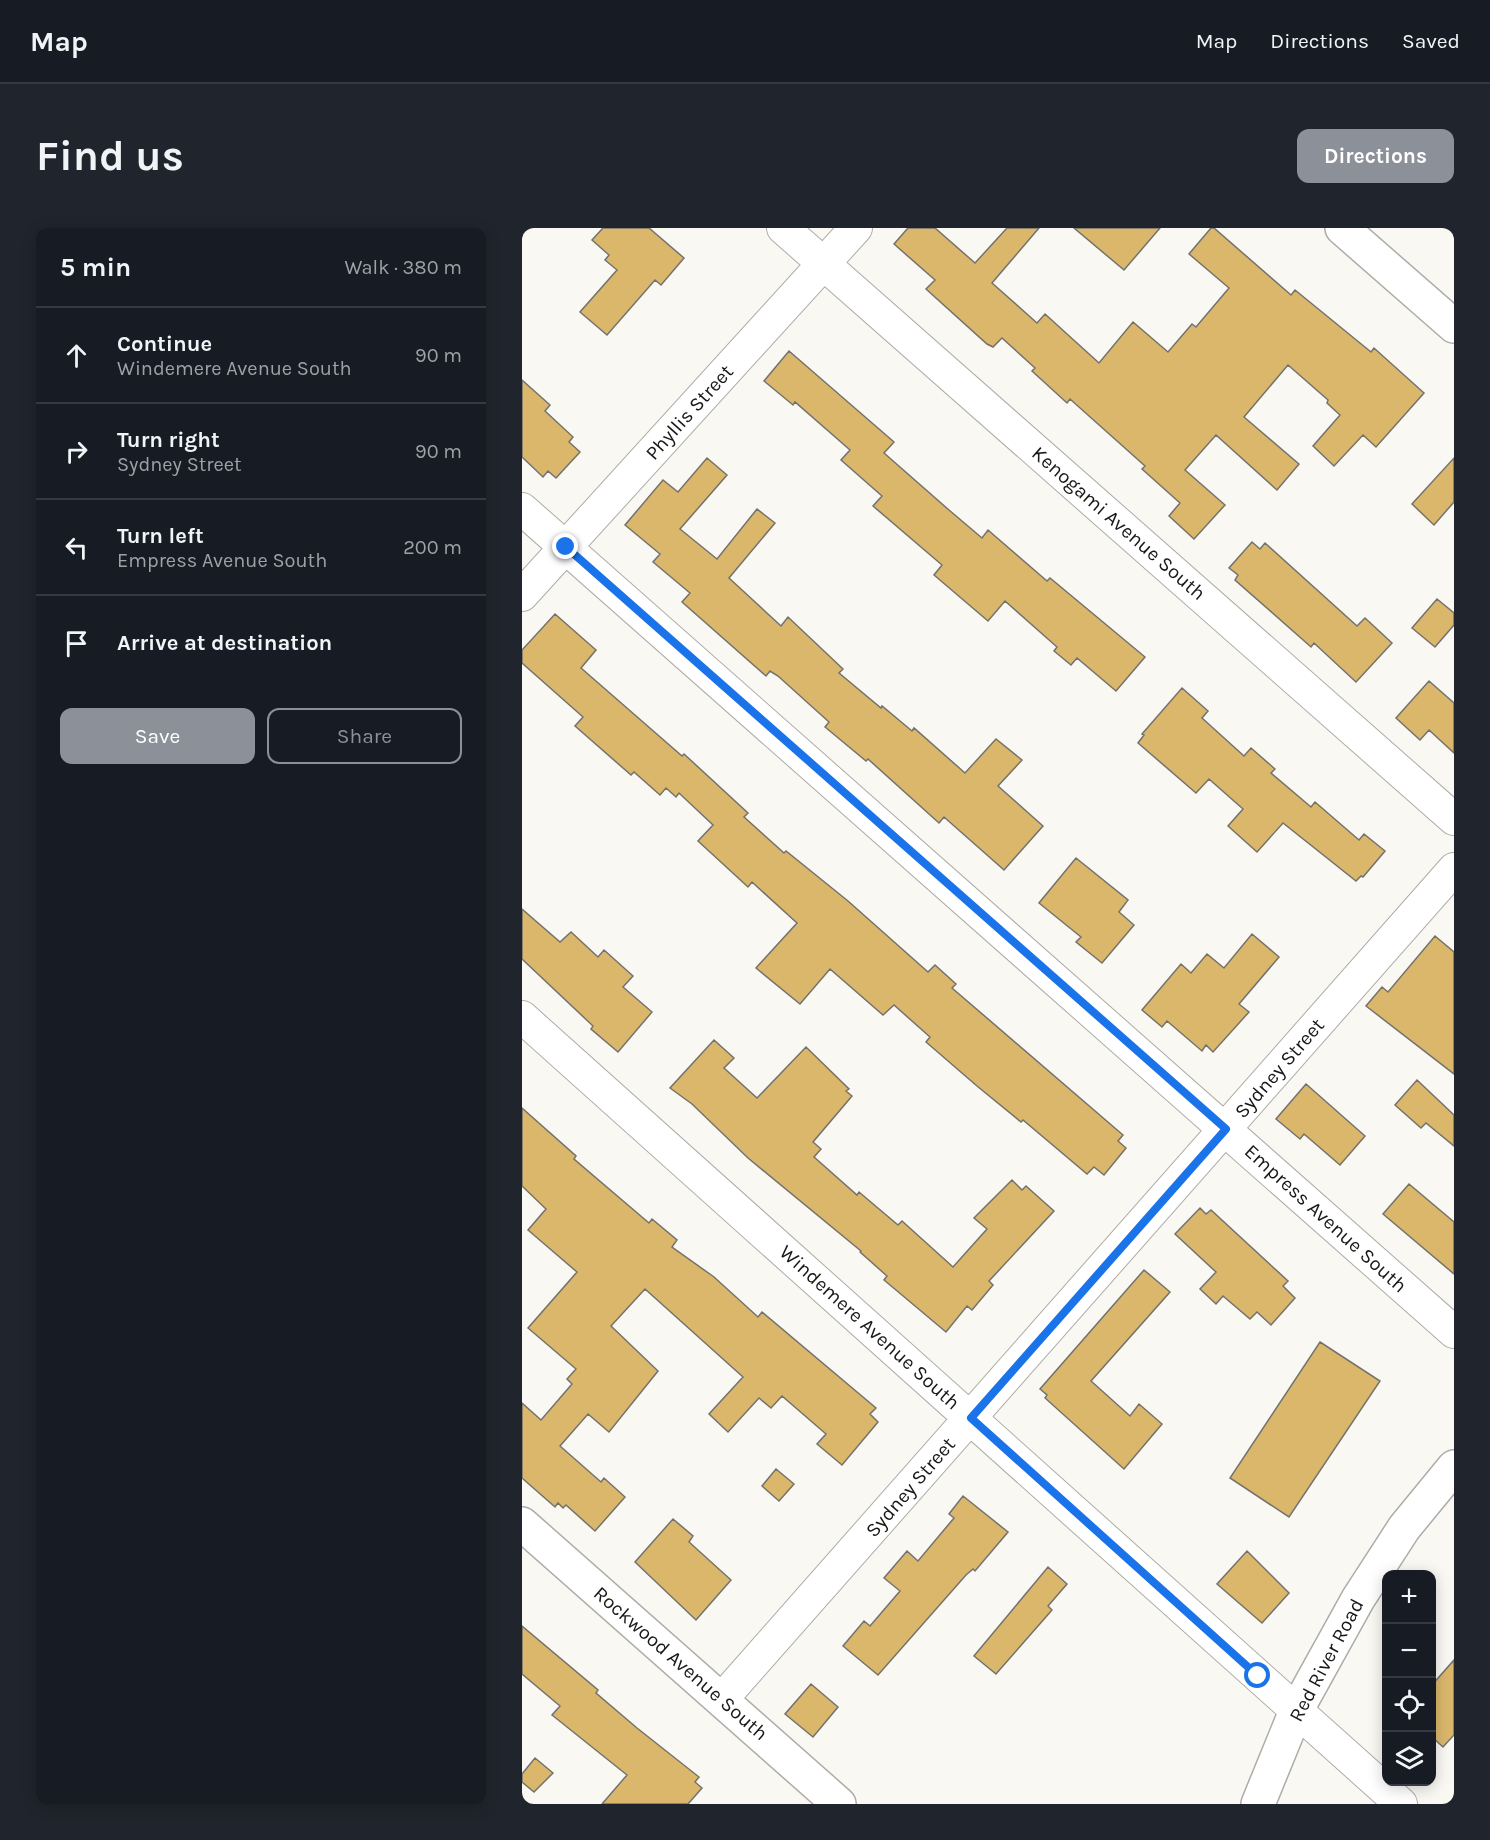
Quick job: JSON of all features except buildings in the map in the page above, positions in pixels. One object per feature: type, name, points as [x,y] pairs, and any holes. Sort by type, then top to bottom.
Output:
[{"type":"main road","points":[[1342,228],[1454,326]]},
{"type":"main road","name":"Red River Road","points":[[1258,1804],[1296,1712],[1364,1590],[1404,1528],[1454,1467]]},
{"type":"main road","name":"Rockwood Avenue South","points":[[522,1524],[839,1804]]},
{"type":"street","name":"Kenogami Avenue South","points":[[783,228],[1454,819]]},
{"type":"street","name":"Phyllis Street","points":[[522,595],[856,228]]},
{"type":"street","name":"Empress Avenue South","points":[[522,509],[1454,1332]]},
{"type":"street","name":"Sydney Street","points":[[722,1699],[1454,869]]},
{"type":"street","name":"Windemere Avenue South","points":[[522,1017],[1401,1804]]},
{"type":"route","points":[[566,547],[1226,1129],[971,1418],[1258,1676]]}]
